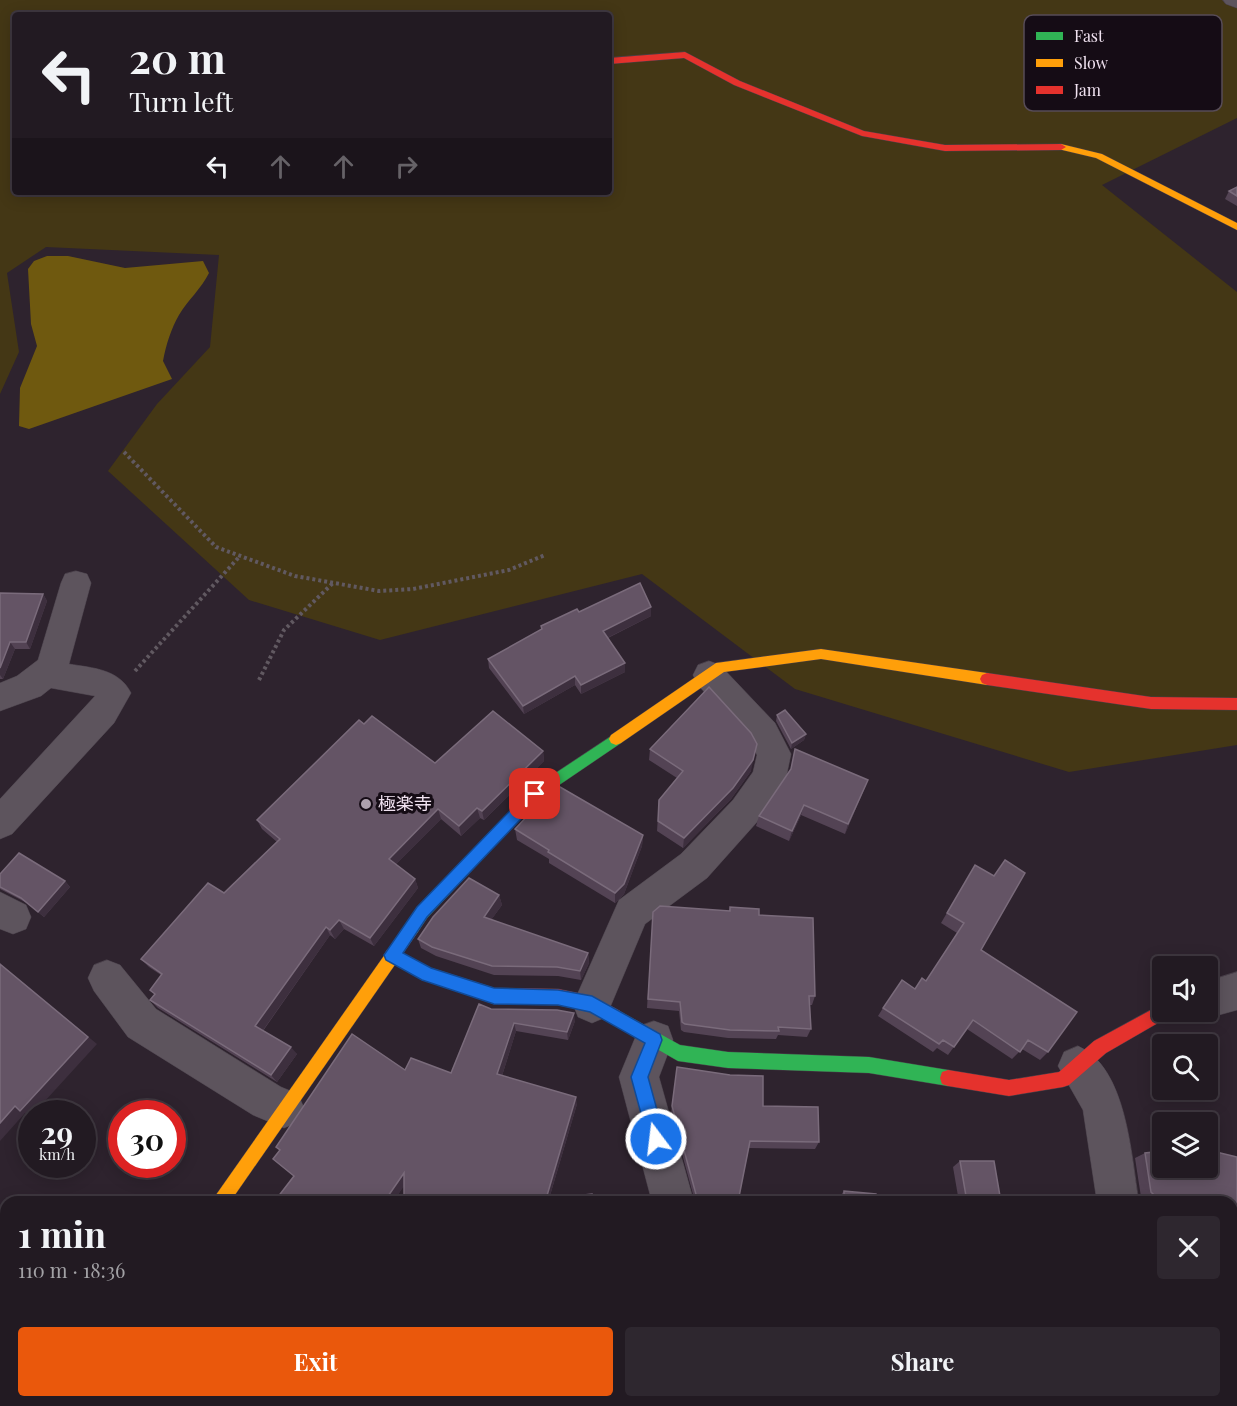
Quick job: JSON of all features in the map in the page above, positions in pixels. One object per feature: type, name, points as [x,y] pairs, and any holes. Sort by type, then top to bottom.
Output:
[{"type":"street","points":[[612,61],[685,55],[737,83],[862,133],[945,148],[1053,145],[1099,156],[1237,227]]},
{"type":"street","points":[[0,697],[29,686],[52,668],[76,583]]},
{"type":"street","points":[[223,1196],[422,912],[535,794],[721,667],[821,654],[1151,703],[1237,704]]},
{"type":"street","points":[[0,823],[102,713],[115,693],[104,684],[45,673]]},
{"type":"street","points":[[592,1004],[632,912],[694,866],[745,811],[769,778],[774,754],[763,733],[709,675]]},
{"type":"street","points":[[392,955],[427,974],[494,996],[558,998],[592,1004],[678,1053],[728,1060],[868,1065],[1009,1088],[1063,1079],[1100,1047],[1152,1018]]},
{"type":"street","points":[[107,978],[142,1023],[267,1101],[284,1108]]},
{"type":"street","points":[[1218,996],[1237,991]]},
{"type":"street","points":[[654,1040],[639,1077],[671,1196]]},
{"type":"street","points":[[1078,1066],[1102,1104],[1117,1196]]},
{"type":"path","points":[[124,452],[216,547],[295,576],[379,591],[413,589],[510,570],[545,555]]},
{"type":"path","points":[[115,693],[240,556]]},
{"type":"path","points":[[259,680],[284,630],[334,583]]},
{"type":"shaded area","points":[[0,0],[1237,0],[1237,118],[1102,185],[1237,292],[1237,745],[1069,772],[795,689],[642,574],[380,640],[249,600],[108,471],[157,404],[210,347],[219,255],[46,247],[7,273],[19,352],[0,394]]},
{"type":"shaded area","points":[[47,256],[68,256],[125,268],[203,261],[209,273],[179,315],[166,349],[163,361],[172,379],[29,429],[19,426],[20,388],[37,346],[31,324],[28,269],[34,261]]},
{"type":"building","points":[[1237,187],[1237,196],[1229,191]]},
{"type":"building","points":[[640,583],[651,607],[603,631],[625,663],[581,685],[575,676],[523,706],[488,659],[542,629],[541,626],[577,609],[579,612]]},
{"type":"building","points":[[0,593],[43,594],[26,642],[10,642],[0,668]]},
{"type":"building","points":[[709,687],[751,733],[757,744],[753,760],[733,788],[684,838],[658,821],[659,800],[683,771],[650,749]]},
{"type":"building","points":[[785,710],[806,734],[792,743],[777,715]]},
{"type":"building","points":[[493,711],[543,751],[482,811],[477,808],[459,826],[438,809],[389,859],[415,879],[370,938],[339,920],[330,930],[326,927],[255,1026],[291,1047],[271,1075],[150,1000],[155,994],[150,990],[162,974],[141,959],[208,883],[224,893],[280,839],[257,820],[359,720],[364,724],[372,716],[435,763]]},
{"type":"building","points":[[795,749],[868,780],[848,824],[804,805],[792,831],[759,816],[791,769]]},
{"type":"building","points":[[560,787],[643,835],[624,884],[615,893],[515,829],[547,795]]},
{"type":"building","points":[[19,853],[65,881],[38,912],[21,898],[0,887],[0,874]]},
{"type":"building","points":[[1005,860],[1025,873],[981,950],[1077,1012],[1048,1052],[1028,1040],[1020,1052],[973,1020],[954,1047],[943,1040],[939,1044],[883,1008],[902,980],[915,989],[922,978],[926,981],[964,923],[947,913],[975,865],[994,876]]},
{"type":"building","points":[[469,878],[499,895],[484,917],[588,953],[580,971],[557,967],[492,966],[432,947],[418,939],[433,917]]},
{"type":"building","points":[[660,906],[730,911],[730,907],[759,909],[759,915],[813,918],[815,996],[809,996],[811,1029],[778,1027],[779,1031],[730,1030],[685,1024],[682,1022],[680,1002],[648,999],[653,912]]},
{"type":"building","points":[[0,964],[88,1037],[30,1100],[18,1100],[18,1109],[15,1106],[0,1123]]},
{"type":"building","points":[[479,1004],[491,1009],[557,1010],[574,1013],[567,1032],[514,1023],[497,1074],[576,1097],[547,1196],[404,1196],[404,1173],[388,1196],[279,1196],[294,1176],[273,1159],[280,1150],[276,1147],[352,1034],[405,1070],[411,1058],[451,1073]]},
{"type":"building","points":[[677,1067],[730,1075],[763,1076],[763,1106],[818,1107],[819,1142],[750,1141],[739,1196],[696,1196],[672,1106]]},
{"type":"building","points":[[1152,1152],[1152,1178],[1218,1178],[1218,1152],[1237,1157],[1237,1196],[1155,1196],[1151,1192],[1145,1153]]},
{"type":"building","points":[[960,1161],[994,1161],[1000,1196],[966,1196]]},
{"type":"building","points":[[844,1191],[876,1194],[876,1196],[844,1196]]},
{"type":"traffic: fast","points":[[412,928],[422,913],[535,794],[616,739]]},
{"type":"traffic: fast","points":[[614,1016],[678,1053],[728,1060],[869,1065],[948,1078]]},
{"type":"traffic: slow","points":[[1061,147],[1099,156],[1237,227]]},
{"type":"traffic: slow","points":[[616,739],[721,667],[821,654],[987,679]]},
{"type":"traffic: slow","points":[[223,1196],[412,928]]},
{"type":"traffic: jam","points":[[612,61],[685,55],[737,83],[862,133],[945,148],[1061,147]]},
{"type":"traffic: jam","points":[[987,679],[1151,703],[1237,704]]},
{"type":"traffic: jam","points":[[392,955],[427,974],[494,996],[558,997],[592,1004],[614,1016]]},
{"type":"traffic: jam","points":[[948,1078],[1009,1088],[1063,1079],[1100,1047],[1152,1018]]},
{"type":"place","name":"極楽寺","points":[[366,804]]},
{"type":"route","points":[[535,794],[422,912],[392,955],[427,974],[494,996],[558,998],[592,1004],[654,1040],[639,1077],[656,1139]]}]
